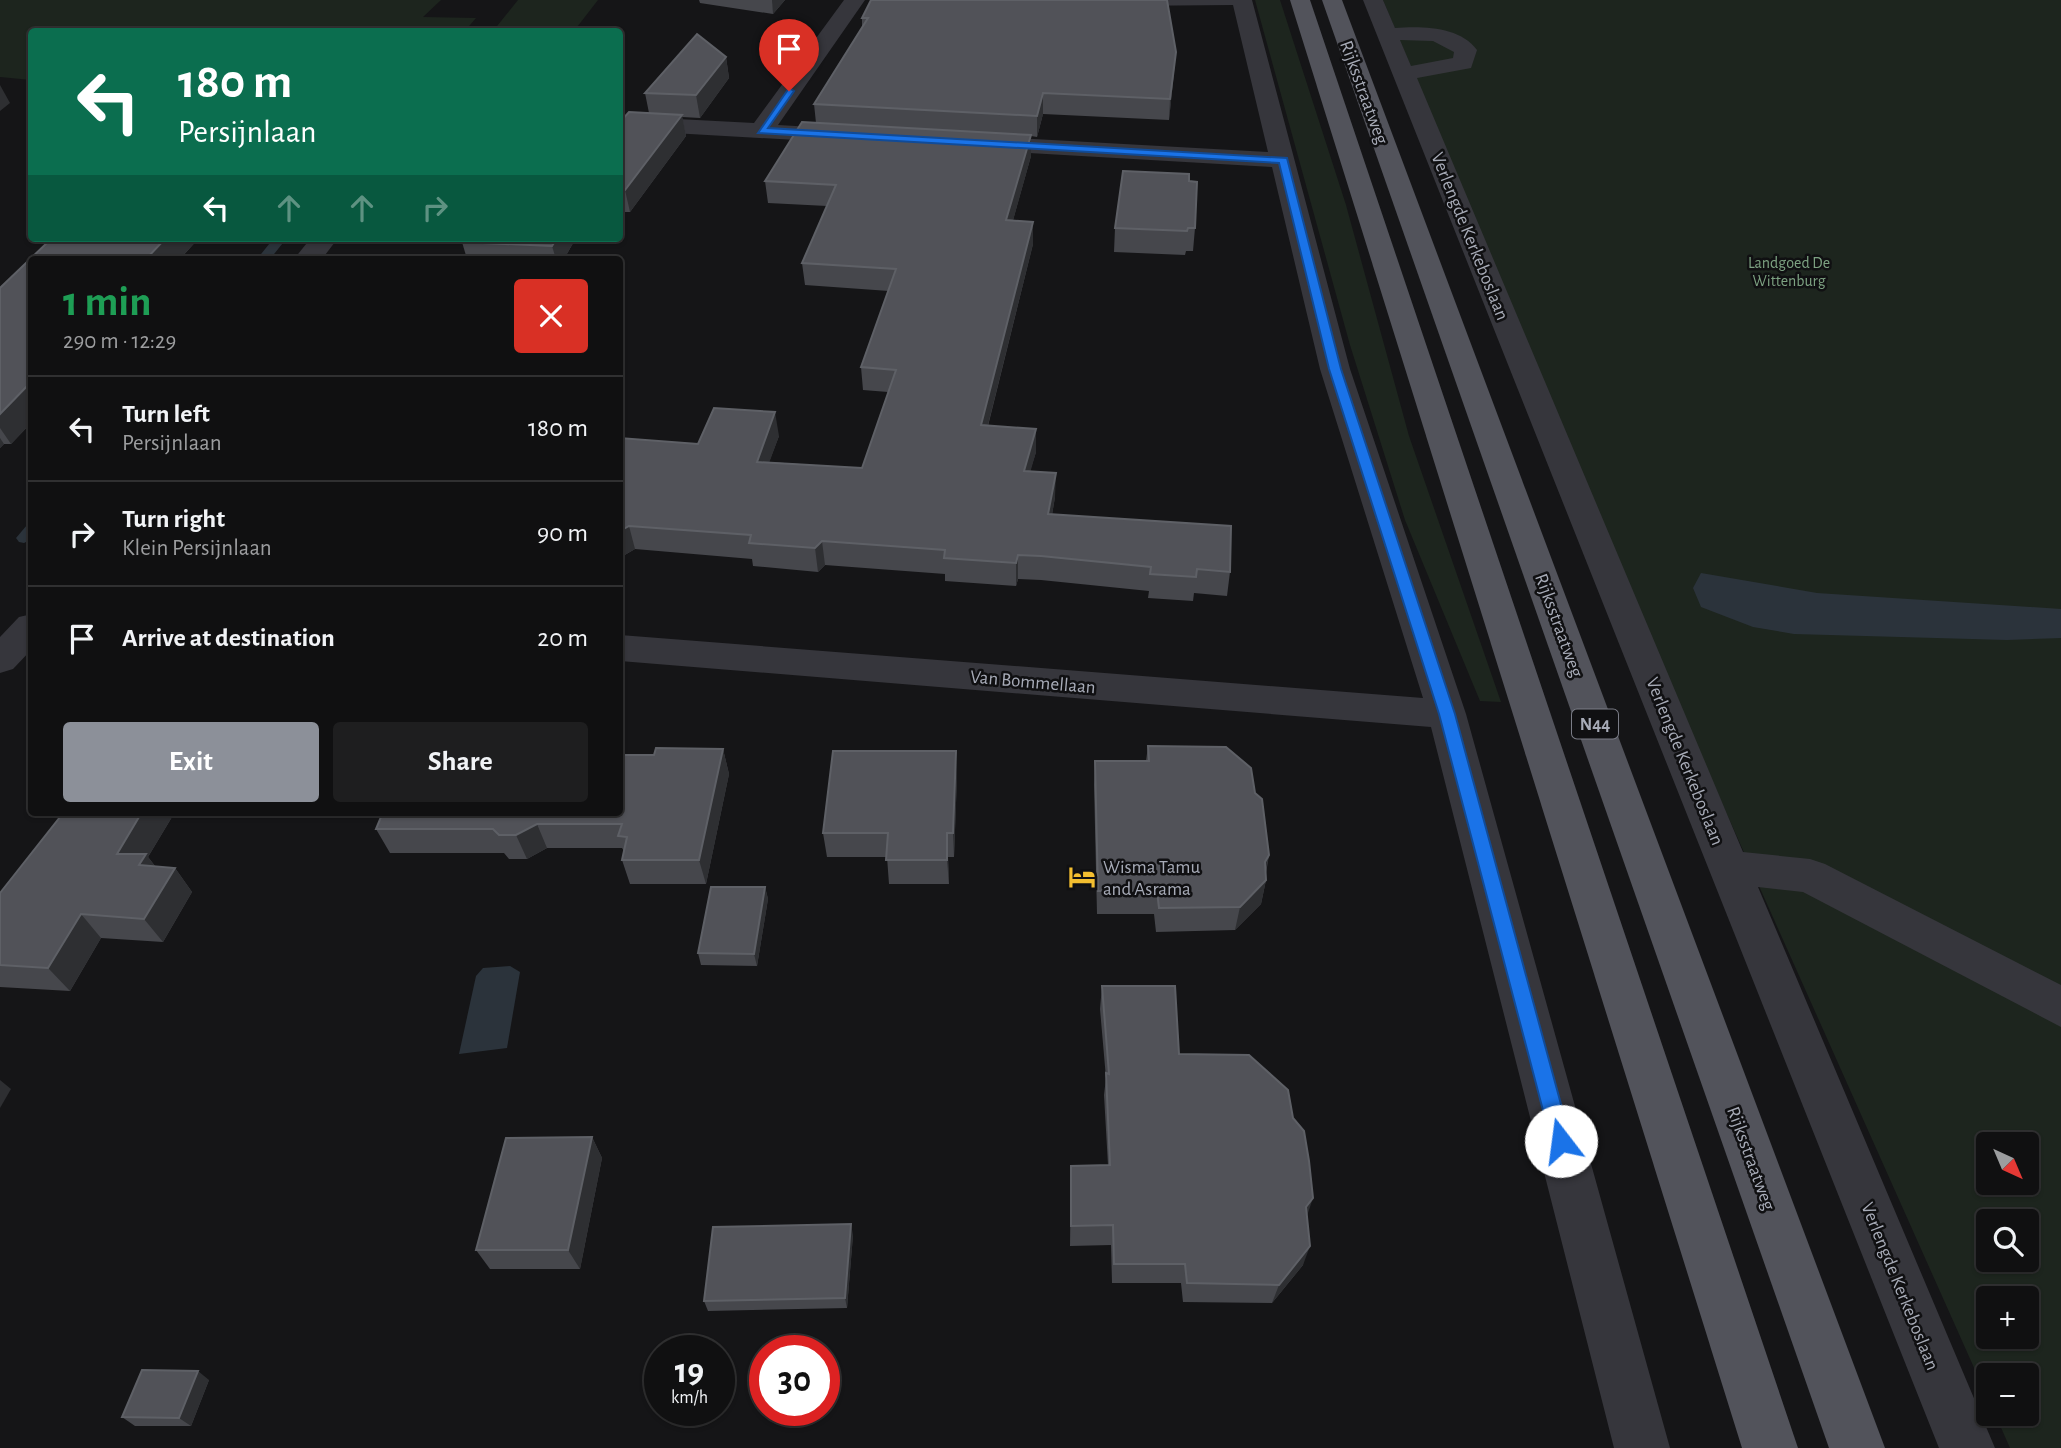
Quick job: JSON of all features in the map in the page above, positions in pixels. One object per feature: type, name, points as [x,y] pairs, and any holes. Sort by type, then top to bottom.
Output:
[{"type":"main road","name":"Rijksstraatweg","points":[[1300,0],[1770,1448]]},
{"type":"main road","name":"Rijksstraatweg","points":[[1332,0],[1857,1448]]},
{"type":"street","points":[[761,131],[855,0]]},
{"type":"street","points":[[1119,0],[1227,0]]},
{"type":"street","points":[[1241,0],[1284,160],[1335,369],[1447,714],[1642,1448]]},
{"type":"street","name":"Verlengde Kerkeboslaan","points":[[1373,0],[1968,1448]]},
{"type":"street","points":[[1387,35],[1425,31],[1452,39],[1466,50],[1463,63],[1404,74]]},
{"type":"street","points":[[623,123],[875,137]]},
{"type":"street","points":[[957,142],[1284,160]]},
{"type":"street","points":[[310,256],[322,242]]},
{"type":"street","points":[[0,660],[28,630]]},
{"type":"street","name":"Van Bommellaan","points":[[623,648],[1447,714]]},
{"type":"street","points":[[1729,867],[1810,876],[2061,1007]]},
{"type":"green space","points":[[0,0],[441,0],[423,17],[476,18],[467,28],[28,28],[28,80],[0,77]]},
{"type":"green space","points":[[518,0],[598,0],[576,28],[495,28]]},
{"type":"green space","points":[[1255,0],[1280,0],[1346,205],[1409,436],[1501,702],[1480,701],[1405,520],[1350,345]]},
{"type":"green space","name":"Landgoed De Wittenburg","points":[[1383,0],[2061,0],[2061,1448],[2010,1448],[2000,1426],[2039,1426],[2039,1363],[1976,1363],[1976,1372],[1647,635]]},
{"type":"shaded area","points":[[1701,573],[1817,593],[2061,609],[2061,638],[2007,640],[1794,634],[1753,627],[1701,607],[1693,588]]},
{"type":"shaded area","points":[[510,966],[520,972],[507,1048],[459,1054],[476,976],[483,968]]},
{"type":"building","points":[[871,0],[1167,0],[1176,52],[1170,99],[1043,93],[1037,116],[814,104],[868,18],[862,18]]},
{"type":"building","points":[[697,34],[726,57],[696,95],[645,93]]},
{"type":"building","points":[[629,112],[682,115],[625,190],[623,190],[623,119]]},
{"type":"building","points":[[802,122],[1031,135],[1006,220],[1033,222],[981,425],[1036,429],[1024,471],[1056,473],[1048,514],[1231,526],[1230,572],[1197,569],[1196,577],[1150,574],[1151,567],[1041,556],[1018,555],[1016,563],[944,558],[945,550],[822,541],[815,548],[749,543],[751,535],[629,526],[623,529],[623,438],[698,444],[714,408],[775,412],[757,462],[862,468],[896,370],[861,367],[896,269],[802,263],[836,185],[765,181]]},
{"type":"building","points":[[1123,171],[1189,174],[1189,181],[1197,182],[1195,228],[1188,228],[1187,231],[1115,228]]},
{"type":"building","points":[[48,242],[162,242],[149,256],[33,256]]},
{"type":"building","points":[[462,242],[554,242],[552,246]]},
{"type":"building","points":[[28,261],[28,385],[0,414],[0,288]]},
{"type":"building","points":[[1148,746],[1226,747],[1251,768],[1255,793],[1262,799],[1269,855],[1265,862],[1266,880],[1240,907],[1159,908],[1157,891],[1098,891],[1095,761],[1149,761]]},
{"type":"building","points":[[656,748],[723,749],[699,860],[622,860],[627,837],[618,836],[622,824],[537,824],[516,835],[499,835],[493,829],[376,829],[381,816],[623,816],[623,755],[654,755]]},
{"type":"building","points":[[833,751],[956,751],[953,833],[947,833],[947,860],[886,860],[888,833],[823,833]]},
{"type":"building","points":[[61,816],[140,816],[117,854],[146,854],[139,865],[175,868],[144,919],[81,914],[48,968],[0,965],[0,893]]},
{"type":"building","points":[[711,887],[765,887],[754,954],[698,953]]},
{"type":"building","points":[[1102,986],[1175,986],[1179,1054],[1249,1055],[1288,1090],[1293,1118],[1304,1131],[1313,1198],[1306,1207],[1310,1246],[1279,1285],[1187,1283],[1185,1264],[1114,1264],[1113,1225],[1071,1226],[1071,1166],[1110,1165],[1106,1073],[1109,1074]]},
{"type":"building","points":[[592,1137],[568,1250],[476,1250],[506,1138]]},
{"type":"building","points":[[851,1224],[845,1298],[704,1301],[713,1227]]},
{"type":"building","points":[[142,1370],[198,1371],[179,1418],[122,1417]]},
{"type":"waterway","points":[[266,256],[278,242]]},
{"type":"waterway","points":[[24,538],[28,534]]},
{"type":"place","name":"Wisma Tamu and Asrama","points":[[1082,877]]},
{"type":"route","points":[[789,91],[761,131],[1284,160],[1335,369],[1447,714],[1561,1141]]}]
